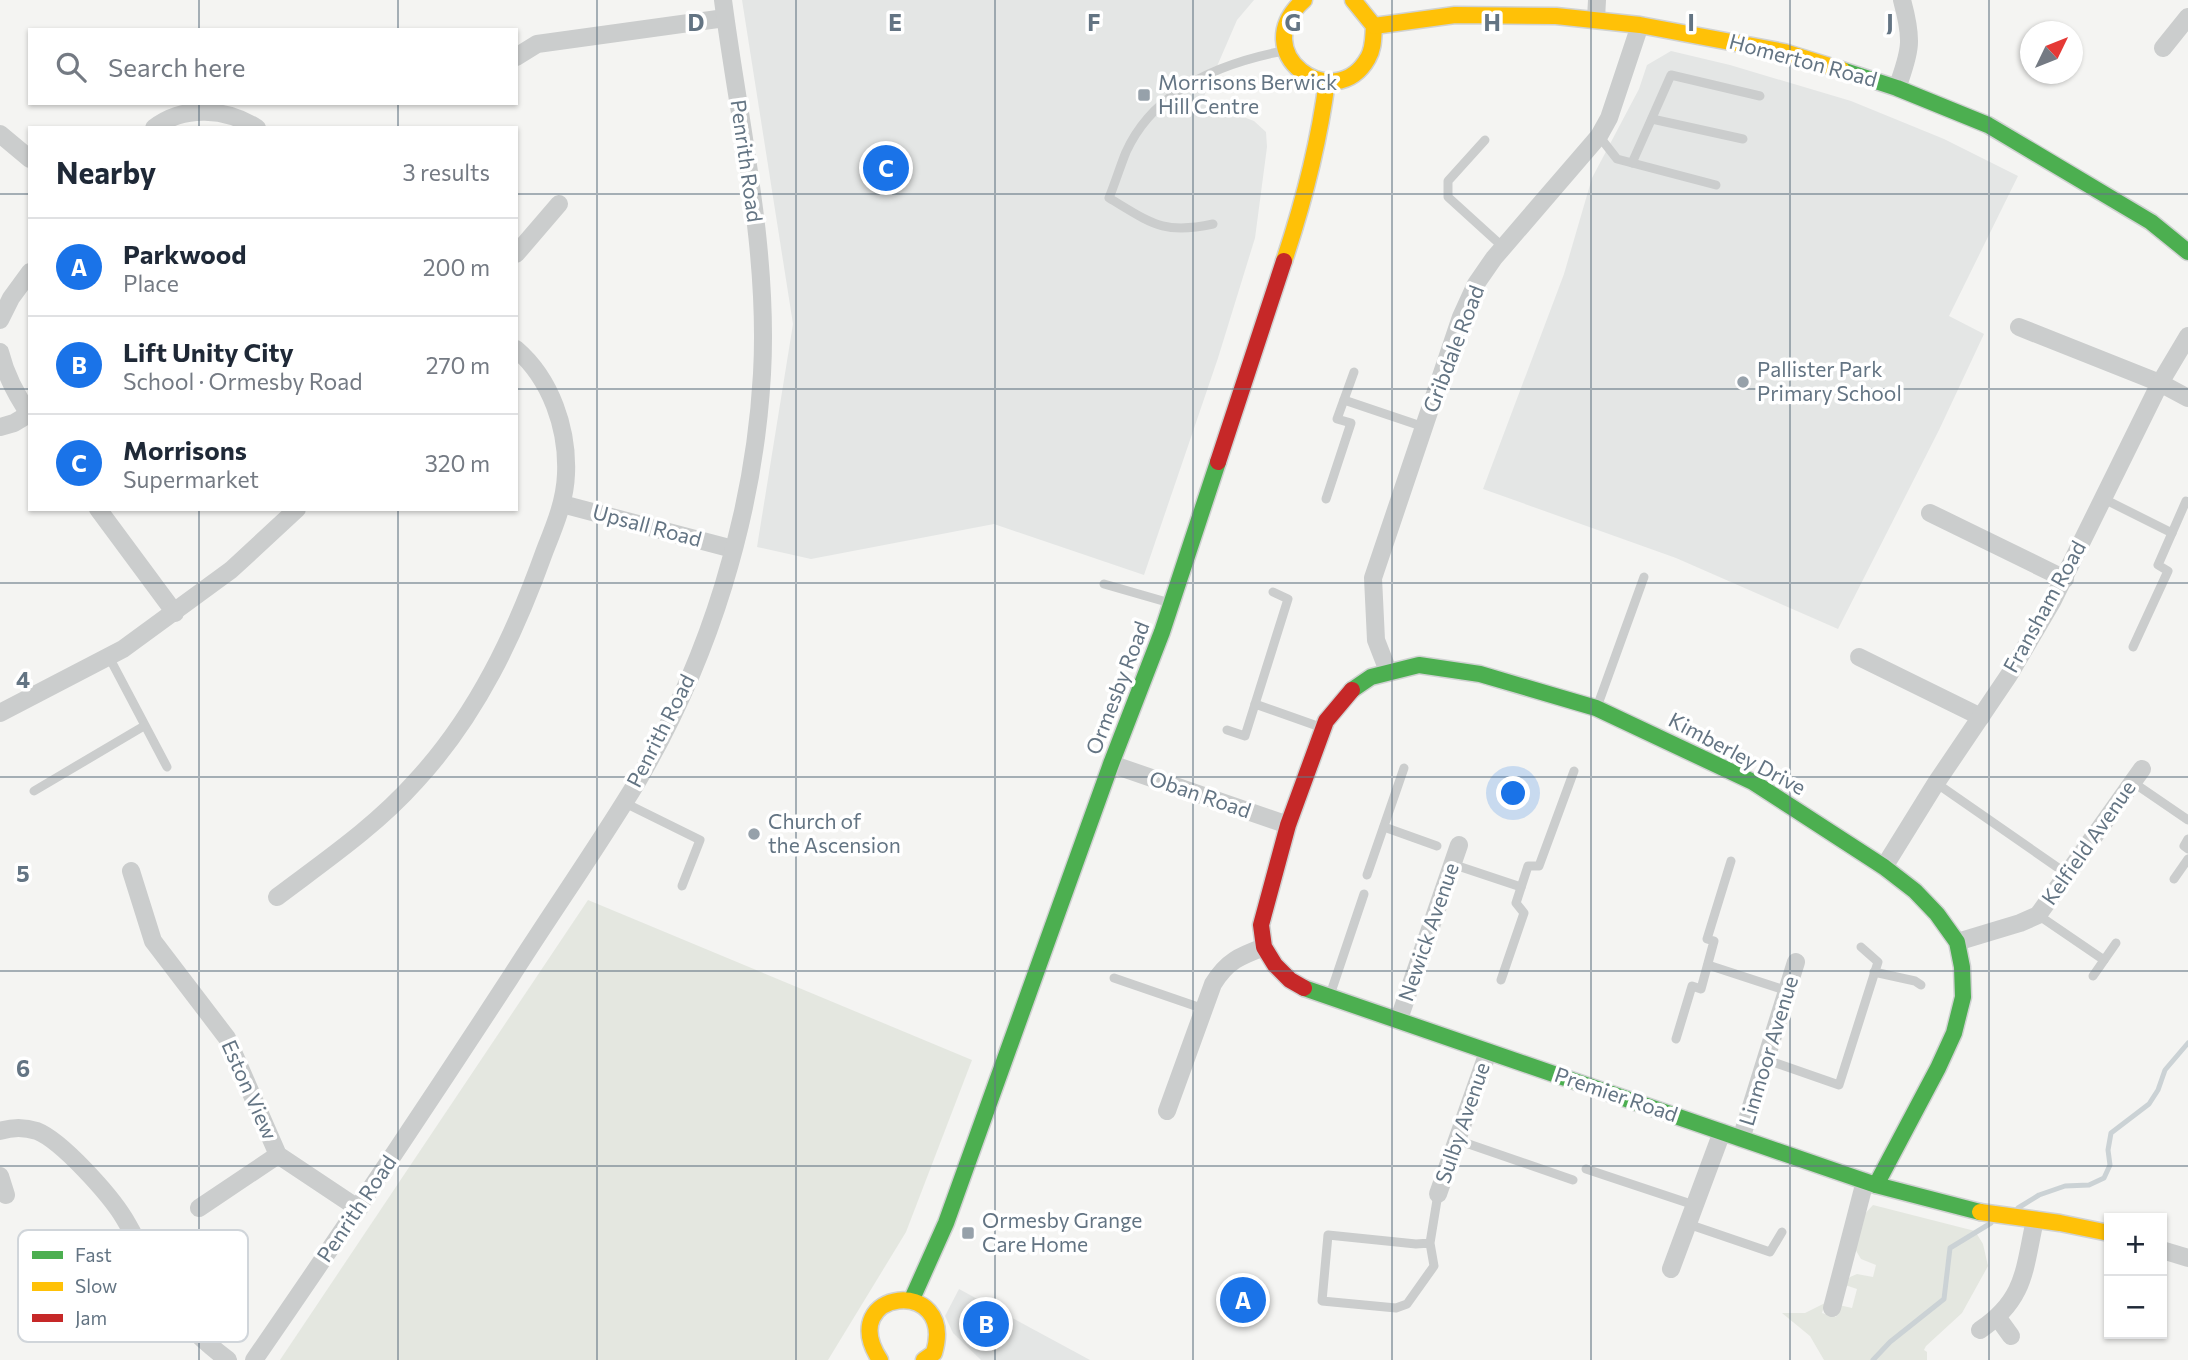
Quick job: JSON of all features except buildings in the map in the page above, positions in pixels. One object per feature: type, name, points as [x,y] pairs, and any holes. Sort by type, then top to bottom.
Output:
[{"type":"street","points":[[1304,0],[1296,5],[1287,18],[1283,35],[1285,50],[1292,63],[1307,77],[1327,81],[1343,80],[1353,75],[1367,60],[1372,48],[1374,26],[1353,0]]},
{"type":"street","points":[[1595,19],[1597,0]]},
{"type":"street","name":"Homerton Road","points":[[1897,88],[1909,56],[1908,24],[1902,0]]},
{"type":"street","points":[[518,56],[537,44],[724,9]]},
{"type":"street","name":"Penrith Road","points":[[254,1360],[359,1209],[638,779],[694,668],[716,608],[747,493],[757,430],[764,322],[754,210],[724,9]]},
{"type":"street","name":"Homerton Road","points":[[1374,26],[1455,15],[1556,16],[1640,24],[1784,52],[1897,88],[1989,125],[2151,222],[2188,252]]},
{"type":"street","name":"Gribdale Road","points":[[1388,671],[1376,640],[1373,578],[1461,317],[1476,285],[1503,247],[1599,136],[1609,118],[1640,24]]},
{"type":"street","points":[[2163,47],[2185,27]]},
{"type":"street","name":"Ormesby Road","points":[[912,1299],[946,1223],[1171,604],[1304,201],[1321,131],[1327,81]]},
{"type":"street","points":[[157,126],[177,116],[209,111],[240,118],[254,126]]},
{"type":"street","points":[[0,134],[28,157]]},
{"type":"street","points":[[518,252],[559,204]]},
{"type":"street","points":[[0,320],[11,298],[28,275]]},
{"type":"street","points":[[2019,327],[2160,383],[2188,398]]},
{"type":"street","name":"Fransham Road","points":[[1884,867],[1981,717],[2065,579],[2160,383],[2188,336]]},
{"type":"street","points":[[277,897],[372,826],[417,781],[487,684],[524,611],[562,504],[566,474],[564,441],[557,409],[542,381],[518,351]]},
{"type":"street","points":[[0,352],[14,392],[28,413]]},
{"type":"street","points":[[0,427],[28,415]]},
{"type":"street","name":"Upsall Road","points":[[562,504],[733,548]]},
{"type":"street","points":[[99,511],[175,613]]},
{"type":"street","points":[[0,713],[109,657],[175,613],[231,570],[295,511]]},
{"type":"street","points":[[1930,513],[2065,579]]},
{"type":"street","points":[[1859,657],[1981,717]]},
{"type":"street","name":"Kimberley Drive","points":[[1288,825],[1331,713],[1349,692],[1371,677],[1419,665],[1480,674],[1596,708],[1753,782],[1884,867],[1915,891],[1937,914],[1957,942],[1962,967],[1963,998],[1954,1033],[1938,1068],[1870,1183]]},
{"type":"street","name":"Oban Road","points":[[1111,764],[1288,825]]},
{"type":"street","name":"Kelfield Avenue","points":[[1957,942],[2038,915],[2137,775]]},
{"type":"street","points":[[1167,1111],[1213,984],[1222,969],[1235,959],[1264,947],[1261,925],[1264,908],[1288,825]]},
{"type":"street","name":"Newick Avenue","points":[[1399,1019],[1459,845]]},
{"type":"street","name":"Eston View","points":[[131,871],[153,941],[227,1038],[278,1156],[359,1209]]},
{"type":"street","name":"Premier Road","points":[[1264,947],[1275,965],[1290,980],[1307,990],[1399,1019],[1870,1183],[1980,1212],[2104,1232]]},
{"type":"street","name":"Linmoor Avenue","points":[[1741,1139],[1796,962]]},
{"type":"street","name":"Sulby Avenue","points":[[1438,1194],[1488,1052]]},
{"type":"street","points":[[0,1131],[25,1128],[39,1132],[70,1156],[123,1215],[131,1230]]},
{"type":"street","points":[[1671,1269],[1722,1132]]},
{"type":"street","points":[[199,1208],[278,1156]]},
{"type":"street","points":[[0,1176],[6,1195]]},
{"type":"street","points":[[1832,1308],[1870,1183]]},
{"type":"street","points":[[1980,1330],[1998,1318],[2021,1288],[2029,1219]]},
{"type":"street","points":[[2167,1252],[2188,1258]]},
{"type":"street","points":[[880,1360],[874,1354],[868,1338],[869,1323],[875,1312],[885,1304],[912,1299],[925,1307],[936,1325],[937,1342],[933,1357]]},
{"type":"street","points":[[1998,1318],[2011,1336]]},
{"type":"street","points":[[208,1342],[228,1360]]},
{"type":"lane","points":[[1213,224],[1176,230],[1162,227],[1109,198],[1127,150],[1150,117],[1181,88],[1234,63],[1285,50]]},
{"type":"lane","points":[[1632,163],[1671,75],[1760,96]]},
{"type":"lane","points":[[1652,119],[1743,139]]},
{"type":"lane","points":[[1599,136],[1617,159],[1716,185]]},
{"type":"lane","points":[[1485,140],[1448,181],[1448,197],[1503,247]]},
{"type":"lane","points":[[1326,499],[1350,423],[1338,419],[1354,372]]},
{"type":"lane","points":[[1344,400],[1424,427]]},
{"type":"lane","points":[[2102,498],[2172,533]]},
{"type":"lane","points":[[2133,647],[2168,571],[2158,565],[2186,501],[2188,502]]},
{"type":"lane","points":[[1596,708],[1644,577]]},
{"type":"lane","points":[[1104,583],[1171,604]]},
{"type":"lane","points":[[1227,730],[1245,736],[1289,599],[1273,592]]},
{"type":"lane","points":[[109,657],[167,767]]},
{"type":"lane","points":[[1255,704],[1323,728]]},
{"type":"lane","points":[[34,791],[144,726]]},
{"type":"lane","points":[[1367,875],[1404,768]]},
{"type":"lane","points":[[1501,980],[1524,913],[1516,903],[1528,866],[1539,866],[1574,771]]},
{"type":"lane","points":[[2137,775],[2188,820]]},
{"type":"lane","points":[[1936,783],[2067,874]]},
{"type":"lane","points":[[623,802],[700,840],[682,886]]},
{"type":"lane","points":[[1384,827],[1437,846]]},
{"type":"lane","points":[[2188,839],[2184,846],[2188,849]]},
{"type":"lane","points":[[2174,879],[2188,859]]},
{"type":"lane","points":[[1676,1039],[1692,986],[1701,989],[1714,941],[1707,939],[1731,861]]},
{"type":"lane","points":[[1452,864],[1521,887]]},
{"type":"lane","points":[[1329,997],[1364,894]]},
{"type":"lane","points":[[2038,915],[2104,960]]},
{"type":"lane","points":[[2093,976],[2116,943]]},
{"type":"lane","points":[[1767,1060],[1839,1084],[1878,962],[1861,947]]},
{"type":"lane","points":[[1707,965],[1788,991]]},
{"type":"lane","points":[[1874,972],[1915,981],[1920,985]]},
{"type":"lane","points":[[1114,978],[1204,1009]]},
{"type":"lane","points":[[1457,1140],[1573,1180]]},
{"type":"lane","points":[[1586,1169],[1694,1205]]},
{"type":"lane","points":[[1430,1243],[1328,1235],[1322,1301],[1396,1308],[1407,1304],[1434,1266],[1430,1243],[1438,1194]]},
{"type":"lane","points":[[1688,1224],[1770,1252],[1782,1232]]},
{"type":"shaded area","points":[[742,0],[1254,0],[1237,20],[1202,101],[1254,121],[1266,132],[1267,147],[1255,238],[1218,358],[1144,575],[994,524],[811,559],[757,547],[793,324]]},
{"type":"shaded area","name":"Pallister Park Primary School","points":[[1671,51],[1730,65],[1851,101],[1944,139],[2018,176],[1949,316],[1984,334],[1939,430],[1838,629],[1676,558],[1483,489],[1564,274],[1592,178],[1639,89],[1647,65]]},
{"type":"shaded area","points":[[588,900],[972,1060],[906,1232],[828,1360],[280,1360]]},
{"type":"shaded area","points":[[1873,1205],[1975,1231],[1983,1244],[1988,1266],[1962,1313],[1926,1346],[1924,1350],[1927,1352],[1927,1360],[1824,1360],[1810,1336],[1782,1313],[1805,1313],[1825,1303],[1822,1313],[1836,1317],[1839,1305],[1852,1308],[1857,1289],[1845,1285],[1850,1277],[1857,1274],[1873,1277],[1876,1265],[1861,1259],[1855,1249],[1863,1216]]},
{"type":"shaded area","points":[[959,1289],[1090,1360],[981,1360],[953,1333],[945,1316]]},
{"type":"waterway","points":[[2018,1208],[2039,1195],[2065,1186],[2089,1185],[2104,1178],[2110,1165],[2108,1150],[2111,1133],[2149,1104],[2158,1090],[2165,1070],[2188,1043]]},
{"type":"waterway","points":[[1873,1360],[1890,1342],[1944,1299],[1950,1248],[1991,1223]]},
{"type":"traffic: fast","points":[[1842,70],[1897,88],[1988,125],[2151,222],[2188,252]]},
{"type":"traffic: fast","points":[[912,1299],[946,1223],[1111,764],[1162,632],[1218,462]]},
{"type":"traffic: fast","points":[[1352,690],[1371,677],[1419,665],[1480,674],[1596,708],[1753,782],[1884,867],[1915,891],[1937,914],[1957,942],[1962,967],[1963,997],[1954,1033],[1938,1068],[1876,1185]]},
{"type":"traffic: fast","points":[[1304,988],[1876,1185],[1980,1212]]},
{"type":"traffic: slow","points":[[1304,0],[1288,20],[1284,40],[1289,57],[1301,71],[1317,80],[1336,81],[1353,75],[1368,58],[1372,46],[1374,26],[1353,0]]},
{"type":"traffic: slow","points":[[1374,26],[1455,15],[1556,16],[1640,25],[1784,52],[1842,70]]},
{"type":"traffic: slow","points":[[1284,261],[1310,172],[1327,81]]},
{"type":"traffic: slow","points":[[1980,1212],[2104,1232]]},
{"type":"traffic: slow","points":[[880,1360],[870,1336],[872,1318],[883,1306],[898,1301],[915,1302],[929,1311],[936,1328],[934,1353],[924,1360]]},
{"type":"traffic: jam","points":[[1218,462],[1284,261]]},
{"type":"traffic: jam","points":[[1304,988],[1290,980],[1275,965],[1264,947],[1261,925],[1288,825],[1326,721],[1352,690]]},
{"type":"place","name":"Morrisons Berwick Hill Centre","points":[[1144,95]]},
{"type":"place","name":"Morrisons","points":[[886,168]]},
{"type":"place","name":"Pallister Park Primary School","points":[[1743,382]]},
{"type":"place","name":"Church of the Ascension","points":[[754,834]]},
{"type":"place","name":"Ormesby Grange Care Home","points":[[968,1233]]},
{"type":"place","name":"Parkwood","points":[[1243,1300]]},
{"type":"place","name":"Lift Unity City","points":[[986,1324]]}]
